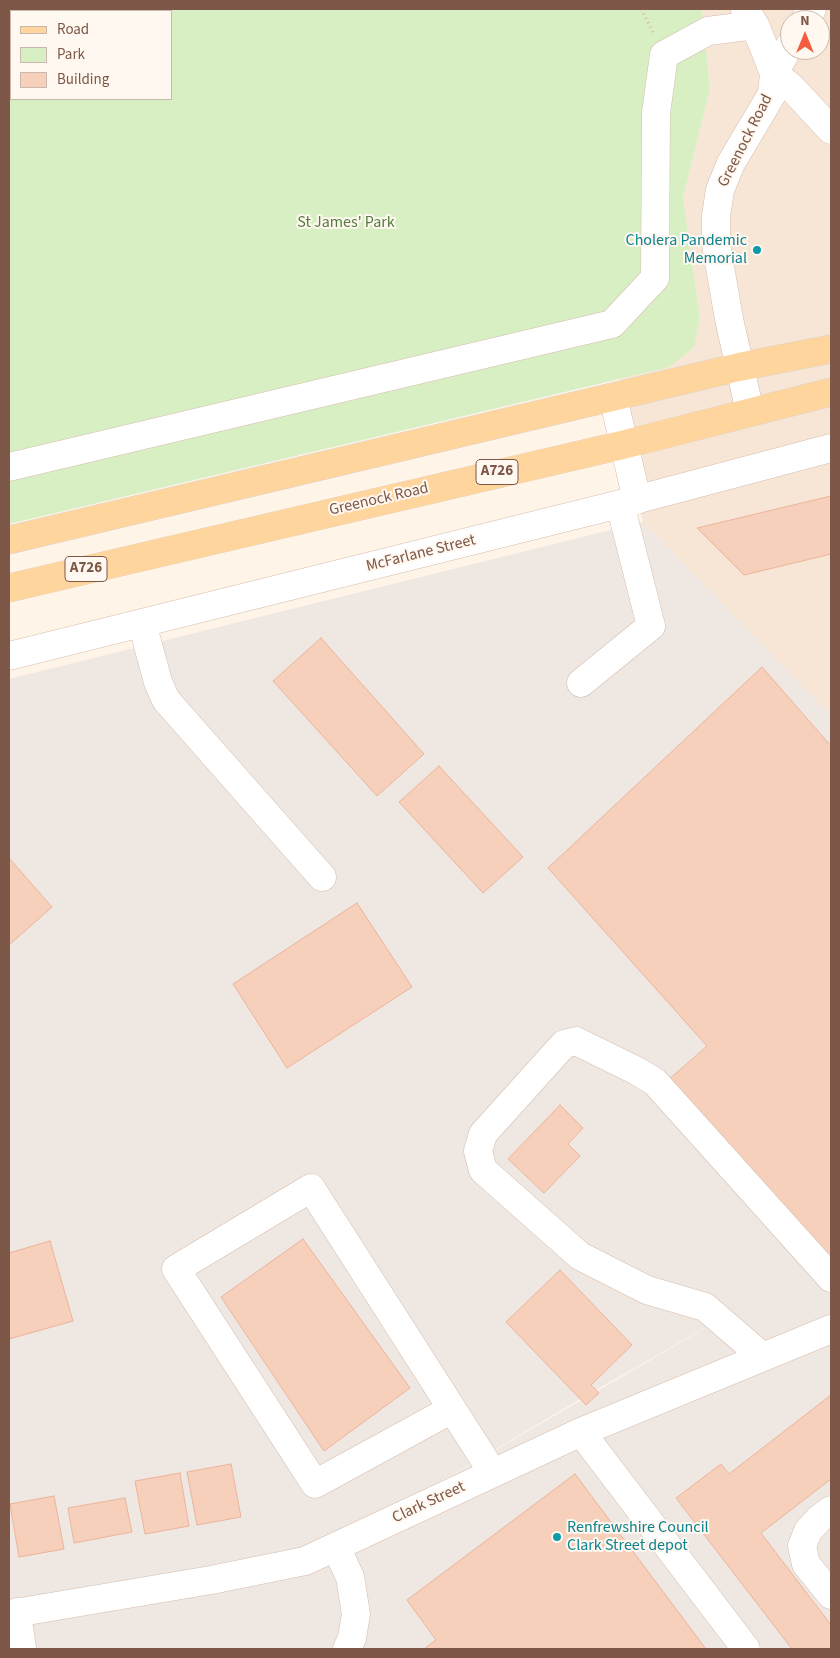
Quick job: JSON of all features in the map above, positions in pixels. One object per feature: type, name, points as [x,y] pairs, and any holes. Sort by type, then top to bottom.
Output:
[{"type":"main road","points":[[9,540],[739,367],[831,349]]},
{"type":"main road","name":"Greenock Road","points":[[9,588],[622,445],[831,392]]},
{"type":"street","name":"Greenock Road","points":[[750,17],[774,73],[772,94],[731,163],[720,190],[716,216],[716,244],[739,367],[750,412]]},
{"type":"street","points":[[9,467],[612,324],[655,278],[656,113],[664,55],[708,31],[750,17]]},
{"type":"street","points":[[781,60],[774,73],[792,88],[831,130]]},
{"type":"street","points":[[581,683],[650,626],[628,502],[622,445],[613,397]]},
{"type":"street","name":"McFarlane Street","points":[[9,656],[628,502],[831,448]]},
{"type":"street","points":[[142,623],[158,682],[166,700],[322,877]]},
{"type":"street","points":[[763,1357],[704,1307],[647,1290],[580,1256],[483,1170],[478,1151],[483,1134],[564,1044],[576,1041],[582,1043],[637,1071],[654,1082],[831,1278]]},
{"type":"street","points":[[452,1409],[315,1484],[176,1269],[311,1188],[493,1473]]},
{"type":"street","name":"Clark Street","points":[[13,1613],[201,1582],[305,1561],[581,1432],[831,1329]]},
{"type":"street","points":[[581,1432],[746,1649]]},
{"type":"street","points":[[831,1510],[808,1531],[802,1546],[806,1564],[831,1595]]},
{"type":"street","points":[[336,1547],[350,1578],[356,1614],[352,1638],[347,1649]]},
{"type":"street","points":[[13,1613],[22,1649]]},
{"type":"shaded area","points":[[702,9],[831,9],[831,706],[826,711],[643,522],[613,397],[620,379],[670,367],[694,347],[700,317],[683,198],[710,89]]},
{"type":"shaded area","points":[[643,522],[826,710],[831,706],[831,1649],[9,1649],[9,679]],"holes":[[[742,1307],[406,1502],[594,1391]]]},
{"type":"green space","name":"St James' Park","points":[[9,9],[702,9],[710,89],[683,198],[700,317],[694,347],[670,367],[9,524]]},
{"type":"building","points":[[831,496],[831,554],[744,575],[697,528]]},
{"type":"building","points":[[321,638],[424,754],[377,796],[273,681]]},
{"type":"building","points":[[762,667],[831,746],[831,1261],[666,1082],[707,1046],[548,868]]},
{"type":"building","points":[[439,766],[523,857],[483,893],[399,802]]},
{"type":"building","points":[[9,858],[52,907],[9,945]]},
{"type":"building","points":[[357,903],[412,987],[287,1068],[233,984]]},
{"type":"building","points":[[560,1105],[583,1128],[568,1144],[580,1156],[544,1193],[508,1159]]},
{"type":"building","points":[[303,1239],[410,1388],[324,1451],[221,1297]]},
{"type":"building","points":[[50,1241],[73,1321],[9,1339],[9,1253]]},
{"type":"building","points":[[560,1270],[632,1345],[591,1385],[599,1393],[586,1405],[506,1322]]},
{"type":"building","points":[[831,1395],[831,1479],[761,1533],[831,1625],[831,1649],[792,1649],[676,1498],[721,1464],[729,1474]]},
{"type":"building","points":[[231,1464],[241,1517],[197,1525],[187,1472]]},
{"type":"building","points":[[180,1473],[189,1526],[145,1534],[135,1481]]},
{"type":"building","name":"Renfrewshire Council Clark Street depot","points":[[575,1474],[706,1649],[424,1649],[436,1640],[407,1600]]},
{"type":"building","points":[[54,1496],[64,1549],[19,1557],[10,1504]]},
{"type":"building","points":[[125,1498],[132,1532],[74,1543],[68,1508]]},
{"type":"place","name":"Cholera Pandemic Memorial","points":[[757,250]]},
{"type":"place","name":"Renfrewshire Council Clark Street depot","points":[[557,1537]]}]
